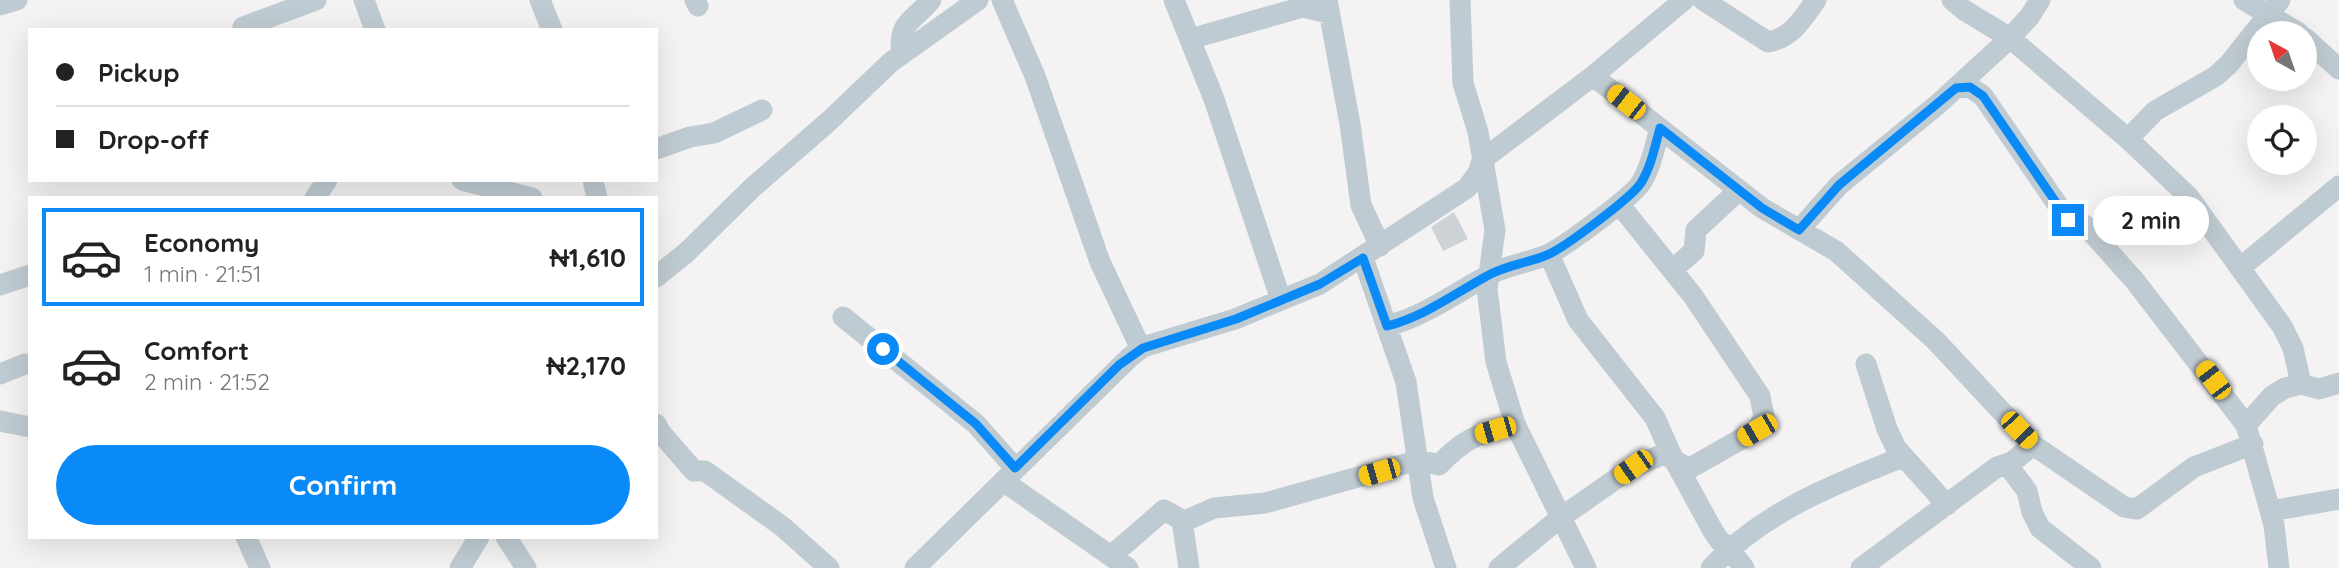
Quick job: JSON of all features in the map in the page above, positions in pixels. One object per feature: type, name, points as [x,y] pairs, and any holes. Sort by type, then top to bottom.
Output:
[{"type":"street","points":[[0,5],[18,0]]},
{"type":"street","points":[[243,27],[316,0]]},
{"type":"street","points":[[364,0],[374,28]]},
{"type":"street","points":[[540,0],[551,28]]},
{"type":"street","points":[[902,54],[900,40],[906,24],[931,0]]},
{"type":"street","points":[[658,275],[687,252],[752,188],[902,54],[978,0]]},
{"type":"street","points":[[1003,0],[1035,76],[1100,262],[1141,349]]},
{"type":"street","points":[[1174,0],[1214,99],[1282,300]]},
{"type":"street","points":[[1461,0],[1463,83],[1478,132],[1495,230],[1489,274],[1489,312],[1496,362],[1515,424],[1586,568]]},
{"type":"street","points":[[915,568],[1119,365],[1141,349],[1236,319],[1320,284],[1371,252],[1467,188],[1478,173],[1482,160],[1593,76],[1684,0]]},
{"type":"street","points":[[1703,0],[1768,42],[1790,33],[1816,0]]},
{"type":"street","points":[[1952,0],[2010,38],[2128,139],[2188,197],[2282,326],[2293,348],[2301,384]]},
{"type":"street","points":[[1799,230],[1839,185],[1956,88],[2010,38],[2040,0]]},
{"type":"street","points":[[2244,0],[2275,8],[2287,21]]},
{"type":"street","points":[[1190,39],[1303,7],[1328,7],[1350,124],[1361,205],[1387,326],[1406,382],[1423,498],[1446,568]]},
{"type":"street","points":[[2128,139],[2155,111],[2216,76],[2275,8]]},
{"type":"street","points":[[2317,49],[2339,69]]},
{"type":"street","points":[[1983,96],[1986,60]]},
{"type":"street","points":[[1593,76],[1762,208],[1836,251],[1936,341],[2033,444],[2124,507],[2137,509],[2194,467],[2249,435],[2272,396],[2285,388],[2301,384],[2319,389],[2339,383]]},
{"type":"street","points":[[1956,88],[1970,87],[1983,96],[2068,220],[2085,225],[2135,281],[2249,435],[2270,511],[2279,568]]},
{"type":"street","points":[[658,148],[690,137],[714,133],[762,110]]},
{"type":"street","points":[[1387,326],[1404,322],[1448,300],[1489,274],[1549,254],[1619,204],[1640,185],[1650,163],[1660,128]]},
{"type":"street","points":[[470,182],[524,196]]},
{"type":"street","points":[[2240,268],[2339,186]]},
{"type":"street","points":[[1672,270],[1694,251],[1696,230],[1739,190]]},
{"type":"street","points":[[1499,568],[1560,518],[1633,467],[1664,454],[1672,456],[1686,467],[1692,467],[1757,430],[1764,416],[1760,396],[1693,296],[1619,204]]},
{"type":"street","points":[[1549,254],[1578,320],[1654,418],[1713,531],[1719,540],[1730,548],[1744,568]]},
{"type":"street","points":[[0,285],[28,276]]},
{"type":"street","points":[[843,317],[976,424],[1009,474],[1120,562],[1164,510],[1182,520],[1214,509],[1265,503],[1419,460],[1439,465],[1458,445],[1475,436],[1515,424]]},
{"type":"street","points":[[0,374],[25,364]]},
{"type":"street","points":[[1867,364],[1887,429],[1903,457],[1947,505]]},
{"type":"street","points":[[0,421],[28,427]]},
{"type":"street","points":[[658,428],[694,471],[705,471],[783,527],[829,568]]},
{"type":"street","points":[[1861,568],[1997,467],[2007,464],[2033,444]]},
{"type":"street","points":[[1711,568],[1730,548],[1758,527],[1817,492],[1903,457]]},
{"type":"street","points":[[2007,464],[2027,491],[2032,512],[2040,528],[2091,568]]},
{"type":"street","points":[[2270,511],[2339,499]]},
{"type":"street","points":[[1182,520],[1189,568]]},
{"type":"street","points":[[247,539],[260,568]]},
{"type":"street","points":[[460,568],[478,539]]},
{"type":"street","points":[[507,539],[526,568]]},
{"type":"building","points":[[1454,212],[1468,239],[1443,251],[1431,227]]},
{"type":"route","points":[[883,349],[976,424],[1015,468],[1119,365],[1143,348],[1236,319],[1320,284],[1363,258],[1387,326],[1404,322],[1448,300],[1489,274],[1549,254],[1623,202],[1640,185],[1650,163],[1660,128],[1762,208],[1799,230],[1839,185],[1956,88],[1970,87],[1983,96],[2068,220]]}]
